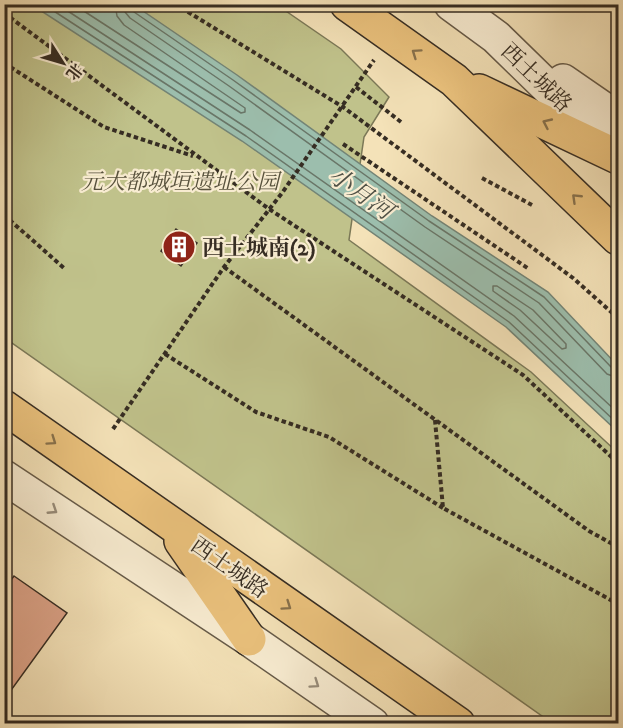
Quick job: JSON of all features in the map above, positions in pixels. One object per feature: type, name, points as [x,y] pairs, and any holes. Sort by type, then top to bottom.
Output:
[{"type":"highway","points":[[347,4],[454,80],[618,238]]},
{"type":"highway","points":[[454,80],[618,157]]},
{"type":"highway","name":"西土城路","points":[[4,407],[170,525],[458,723]]},
{"type":"highway","points":[[170,525],[249,639]]},
{"type":"street","name":"西土城路","points":[[451,4],[496,37],[618,157]]},
{"type":"street","points":[[496,37],[618,119]]},
{"type":"street","points":[[4,477],[372,723]]},
{"type":"path","points":[[175,4],[343,107],[573,278],[618,318]]},
{"type":"path","points":[[4,13],[269,209],[523,375],[618,463]]},
{"type":"path","points":[[113,429],[225,267],[282,193],[343,107],[376,56]]},
{"type":"path","points":[[4,63],[104,127],[199,157]]},
{"type":"path","points":[[356,87],[401,122]]},
{"type":"path","points":[[343,144],[529,270]]},
{"type":"path","points":[[483,178],[532,205]]},
{"type":"path","points":[[4,215],[64,268]]},
{"type":"path","points":[[225,267],[589,531],[618,547]]},
{"type":"path","points":[[165,354],[256,412],[329,437],[443,508],[618,604]]},
{"type":"path","points":[[435,420],[443,508]]},
{"type":"green space","name":"元大都城垣遗址公园","points":[[5,5],[277,5],[341,49],[389,97],[364,137],[349,240],[531,372],[618,453],[618,723],[552,723],[5,338]]},
{"type":"water","name":"小月河","points":[[32,5],[134,5],[237,75],[432,216],[548,292],[618,366],[618,432],[506,327],[242,141]]},
{"type":"building","name":"西土城南(2)","points":[[176,229],[197,243],[181,266],[161,251]]},
{"type":"building","points":[[14,576],[67,613],[4,700],[4,589]]},
{"type":"place","name":"西土城南(2)","points":[[179,247]]}]
